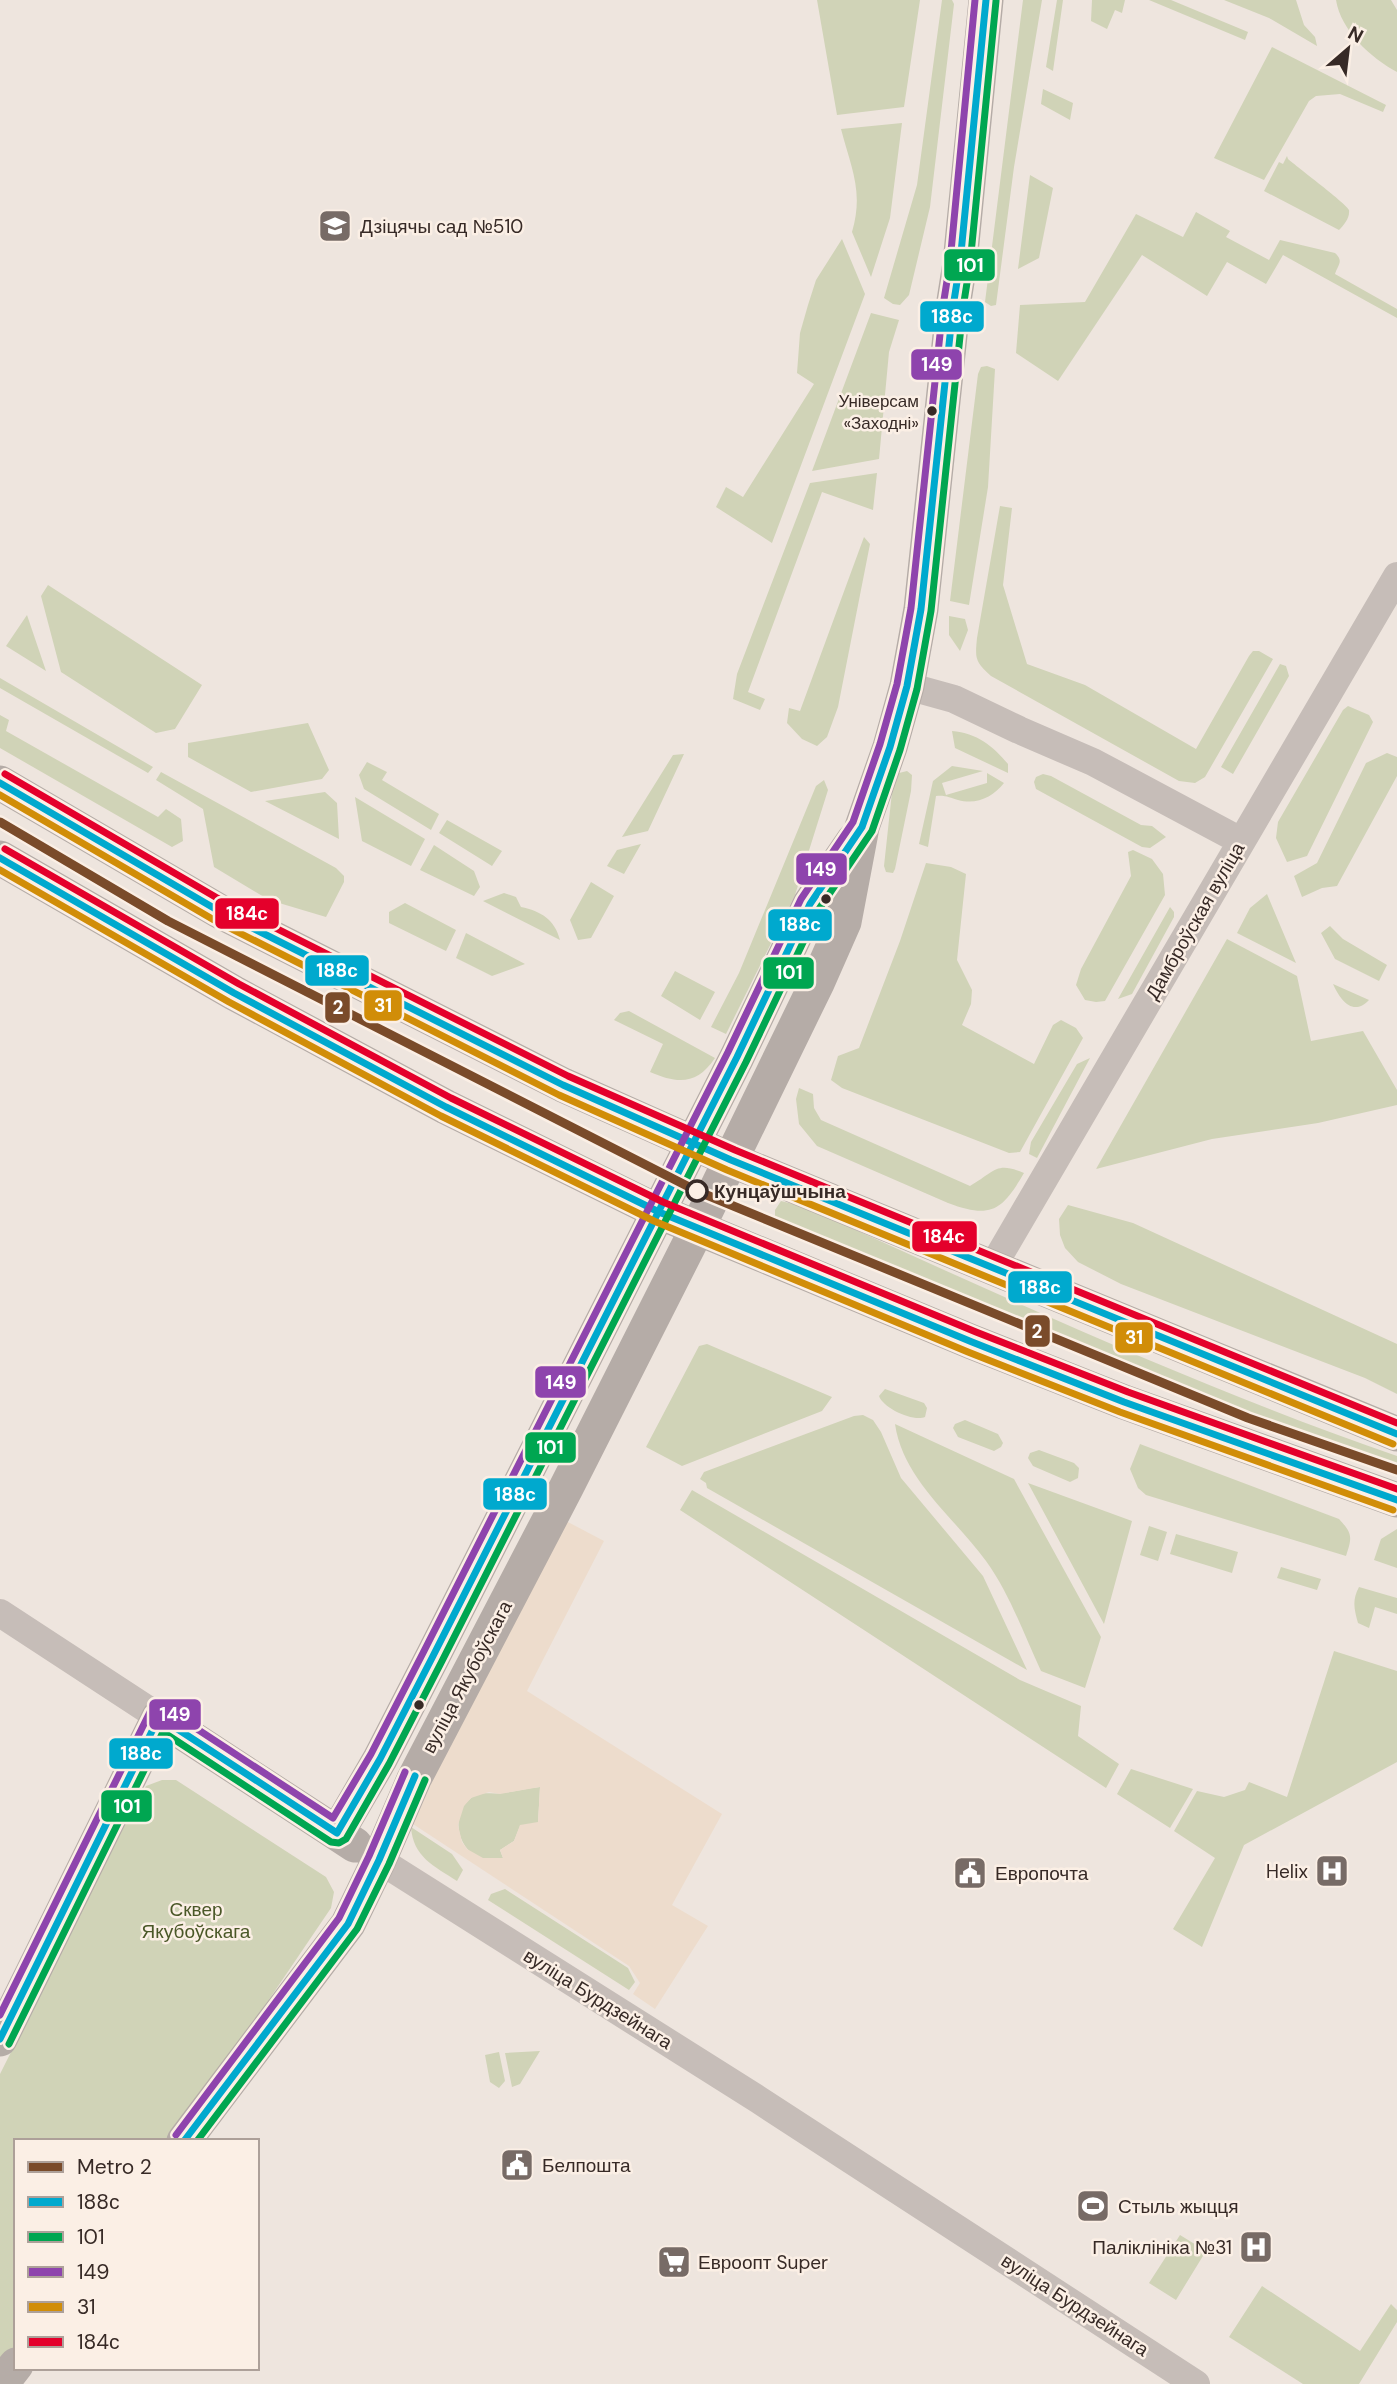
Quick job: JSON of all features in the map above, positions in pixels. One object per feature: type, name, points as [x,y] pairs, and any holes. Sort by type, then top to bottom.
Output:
[{"type":"main road","points":[[862,827],[890,747],[907,687],[920,609],[960,263],[986,0]]},
{"type":"main road","points":[[0,783],[219,911],[563,1085],[731,1160],[1397,1434]]},
{"type":"main road","name":"вуліца Якубоўскага","points":[[337,1833],[386,1748],[659,1212],[810,904],[862,827]]},
{"type":"main road","name":"вуліца Якубоўскага","points":[[186,2139],[348,1924],[414,1779],[566,1488],[818,981],[844,922],[862,827]]},
{"type":"main road","points":[[0,858],[257,1006],[446,1107],[659,1212],[1124,1402],[1397,1500]]},
{"type":"main road","points":[[0,2039],[159,1717]]},
{"type":"main road","name":"вуліца Бурдзейнага","points":[[159,1717],[379,1860]]},
{"type":"main road","points":[[1,2384],[14,2368]]},
{"type":"street","name":"Дамброўская вуліца","points":[[993,1266],[1397,576]]},
{"type":"street","points":[[907,687],[954,699],[1093,762],[1241,841]]},
{"type":"street","name":"вуліца Бурдзейнага","points":[[0,1613],[159,1717]]},
{"type":"street","name":"вуліца Бурдзейнага","points":[[379,1860],[759,2100],[1196,2384]]},
{"type":"green space","points":[[817,0],[920,0],[904,107],[837,115]]},
{"type":"green space","points":[[942,0],[952,0],[954,4],[930,207],[909,295],[900,305],[893,304],[884,298],[917,185]]},
{"type":"green space","points":[[1023,0],[1042,0],[1014,167],[996,305],[991,306],[985,302]]},
{"type":"green space","points":[[1057,0],[1063,0],[1053,71],[1046,67]]},
{"type":"green space","points":[[1092,0],[1125,0],[1122,13],[1115,10],[1107,29],[1091,21]]},
{"type":"green space","points":[[1149,0],[1171,0],[1248,32],[1245,40]]},
{"type":"green space","points":[[1224,0],[1296,0],[1304,25],[1315,37],[1317,46],[1269,18]]},
{"type":"green space","points":[[1336,0],[1391,0],[1397,10],[1397,72],[1377,59],[1351,33]]},
{"type":"green space","points":[[1272,47],[1386,105],[1383,112],[1340,94],[1316,96],[1309,101],[1264,180],[1214,158]]},
{"type":"green space","points":[[1043,89],[1073,103],[1070,120],[1041,104]]},
{"type":"green space","points":[[902,123],[890,218],[871,277],[852,232],[857,204],[856,192],[841,129]]},
{"type":"green space","points":[[1287,156],[1349,210],[1348,219],[1339,230],[1264,191],[1279,162],[1283,164]]},
{"type":"green space","points":[[1030,175],[1053,188],[1039,258],[1018,269]]},
{"type":"green space","points":[[1196,212],[1230,231],[1226,237],[1269,260],[1280,240],[1335,253],[1340,261],[1335,274],[1397,309],[1397,318],[1283,255],[1266,284],[1227,262],[1207,296],[1142,255],[1058,381],[1016,353],[1020,305],[1085,302],[1136,214],[1183,237]]},
{"type":"green space","points":[[842,239],[865,294],[772,543],[716,507],[726,487],[743,497],[814,384],[797,373],[800,333],[816,280]]},
{"type":"green space","points":[[871,313],[899,320],[889,352],[879,459],[812,471]]},
{"type":"green space","points":[[981,367],[995,369],[988,487],[969,605],[950,601],[978,374]]},
{"type":"green space","points":[[877,473],[873,510],[822,492],[748,692],[765,699],[760,710],[733,699],[737,674],[810,483]]},
{"type":"green space","points":[[1000,506],[1012,508],[1003,585],[1027,664],[1085,685],[1196,749],[1253,651],[1259,651],[1273,659],[1205,777],[1195,783],[1179,781],[991,676],[982,667],[976,655],[977,638]]},
{"type":"green space","points":[[864,537],[870,544],[838,707],[827,737],[817,746],[802,739],[787,723],[789,708],[800,711]]},
{"type":"green space","points":[[48,585],[202,685],[175,729],[156,733],[61,672],[41,596]]},
{"type":"green space","points":[[27,615],[46,671],[6,646]]},
{"type":"green space","points":[[949,616],[965,619],[968,630],[960,651],[949,635]]},
{"type":"green space","points":[[1280,664],[1286,666],[1289,676],[1233,774],[1221,767]]},
{"type":"green space","points":[[0,678],[153,767],[148,773],[0,688]]},
{"type":"green space","points":[[1348,706],[1369,715],[1373,722],[1307,856],[1287,862],[1276,838],[1278,822],[1343,710]]},
{"type":"green space","points":[[0,715],[9,720],[6,731],[158,817],[166,809],[181,819],[183,841],[172,847],[0,748]]},
{"type":"green space","points":[[308,723],[329,770],[322,779],[251,792],[188,757],[188,743]]},
{"type":"green space","points":[[952,731],[969,734],[990,746],[1008,764],[1008,773],[955,748]]},
{"type":"green space","points":[[1387,753],[1397,757],[1397,776],[1337,886],[1322,888],[1302,897],[1294,876],[1317,863],[1366,763]]},
{"type":"green space","points":[[684,754],[648,831],[622,837],[673,755]]},
{"type":"green space","points":[[367,762],[387,772],[382,780],[439,814],[431,830],[364,789],[359,775]]},
{"type":"green space","points":[[952,766],[983,771],[942,783],[946,795],[987,783],[987,773],[1004,783],[990,796],[978,801],[936,796],[928,847],[919,844],[933,781]]},
{"type":"green space","points":[[907,771],[912,775],[911,791],[895,869],[893,873],[886,872],[884,866],[892,792],[899,773]]},
{"type":"green space","points":[[161,772],[336,868],[344,876],[344,882],[326,917],[269,900],[214,867],[203,809],[156,780]]},
{"type":"green space","points":[[1043,774],[1141,825],[1152,826],[1166,837],[1150,848],[1142,847],[1036,789],[1036,777]]},
{"type":"green space","points":[[824,780],[828,790],[795,895],[726,1034],[711,1027],[739,973],[816,786]]},
{"type":"green space","points":[[325,792],[337,803],[339,839],[265,801]]},
{"type":"green space","points":[[355,797],[425,839],[411,866],[362,841]]},
{"type":"green space","points":[[447,820],[502,851],[492,866],[439,833]]},
{"type":"green space","points":[[641,844],[624,874],[607,866],[617,850]]},
{"type":"green space","points":[[434,845],[474,871],[480,887],[474,896],[420,870]]},
{"type":"green space","points":[[1133,850],[1152,859],[1163,874],[1165,895],[1105,1001],[1085,1000],[1076,985],[1081,969],[1131,876],[1128,852]]},
{"type":"green space","points":[[926,863],[951,867],[966,874],[957,960],[972,990],[971,1004],[962,1025],[1034,1064],[1053,1025],[1061,1020],[1076,1028],[1083,1038],[1020,1152],[1009,1153],[842,1088],[831,1080],[838,1056],[859,1048],[900,941]]},
{"type":"green space","points":[[591,882],[614,896],[591,938],[578,940],[570,920]]},
{"type":"green space","points":[[504,893],[516,897],[521,907],[546,917],[555,927],[560,940],[483,901]]},
{"type":"green space","points":[[1267,894],[1296,963],[1237,933],[1250,908]]},
{"type":"green space","points":[[405,903],[456,930],[446,951],[389,923],[389,912]]},
{"type":"green space","points":[[1170,907],[1174,917],[1132,994],[1118,999]]},
{"type":"green space","points":[[1330,926],[1343,939],[1387,965],[1379,981],[1335,959],[1321,933]]},
{"type":"green space","points":[[466,933],[525,964],[492,976],[456,958]]},
{"type":"green space","points":[[1227,939],[1297,976],[1311,1041],[1363,1031],[1397,1090],[1397,1105],[1318,1123],[1212,1139],[1096,1169]]},
{"type":"green space","points":[[675,971],[715,992],[700,1020],[661,996]]},
{"type":"green space","points":[[1333,984],[1369,1000],[1363,1005],[1352,1007],[1343,1001]]},
{"type":"green space","points":[[629,1011],[715,1058],[701,1073],[686,1080],[669,1079],[650,1072],[663,1044],[614,1020],[620,1013]]},
{"type":"green space","points":[[1090,1058],[1037,1158],[1029,1154],[1031,1142],[1077,1064]]},
{"type":"green space","points":[[799,1088],[813,1094],[814,1108],[821,1120],[970,1186],[1001,1168],[1024,1173],[1009,1196],[994,1208],[975,1210],[948,1203],[817,1146],[799,1124],[796,1099]]},
{"type":"green space","points":[[781,1201],[805,1207],[1172,1370],[1397,1456],[1397,1471],[1165,1386],[787,1223],[775,1217],[775,1210]]},
{"type":"green space","points":[[1068,1205],[1133,1223],[1397,1344],[1397,1394],[1365,1378],[1121,1284],[1078,1262],[1065,1248],[1060,1235],[1059,1219]]},
{"type":"green space","points":[[707,1344],[832,1397],[822,1411],[682,1466],[646,1447],[699,1346]]},
{"type":"green space","points":[[885,1389],[924,1403],[927,1408],[925,1417],[906,1416],[886,1405],[879,1396]]},
{"type":"green space","points":[[863,1415],[873,1420],[881,1432],[901,1478],[983,1576],[1027,1670],[707,1488],[706,1483],[700,1479],[704,1472]]},
{"type":"green space","points":[[965,1420],[998,1434],[1003,1443],[1001,1447],[994,1451],[958,1437],[953,1428],[955,1424]]},
{"type":"green space","points":[[895,1424],[1014,1479],[1101,1637],[1085,1688],[1041,1671],[995,1574],[919,1481],[900,1444]]},
{"type":"green space","points":[[1140,1444],[1339,1519],[1350,1536],[1346,1556],[1146,1495],[1138,1488],[1130,1469]]},
{"type":"green space","points":[[1039,1450],[1074,1463],[1079,1468],[1078,1478],[1070,1482],[1033,1466],[1028,1458],[1030,1453]]},
{"type":"green space","points":[[1028,1483],[1132,1521],[1104,1624]]},
{"type":"green space","points":[[692,1490],[1020,1680],[1081,1706],[1078,1736],[1119,1764],[1106,1788],[680,1510]]},
{"type":"green space","points":[[1149,1526],[1167,1532],[1158,1561],[1140,1555]]},
{"type":"green space","points":[[1397,1529],[1397,1568],[1374,1560],[1381,1539]]},
{"type":"green space","points":[[1176,1534],[1238,1552],[1232,1573],[1170,1554]]},
{"type":"green space","points":[[1281,1567],[1321,1579],[1317,1590],[1277,1578]]},
{"type":"green space","points":[[1359,1587],[1397,1598],[1397,1614],[1375,1607],[1369,1628],[1358,1623],[1354,1605]]},
{"type":"green space","points":[[1334,1651],[1397,1671],[1397,1762],[1244,1845],[1202,1947],[1173,1929],[1215,1858],[1174,1831],[1197,1791],[1224,1797],[1245,1790],[1249,1782],[1287,1797]]},
{"type":"green space","points":[[1131,1769],[1193,1789],[1170,1828],[1117,1794]]},
{"type":"green space","name":"Сквер Якубоўскага","points":[[162,1780],[176,1780],[326,1877],[334,1892],[331,1908],[237,2047],[180,2139],[14,2139],[14,2357],[0,2375],[0,2074],[146,1786]]},
{"type":"green space","points":[[540,1787],[538,1823],[520,1826],[514,1841],[500,1850],[503,1858],[482,1858],[469,1851],[461,1837],[459,1820],[464,1805],[470,1799],[481,1794]]},
{"type":"green space","points":[[411,1827],[452,1854],[463,1870],[457,1881],[420,1853]]},
{"type":"green space","points":[[505,1889],[628,1968],[635,1982],[629,1990],[488,1900],[491,1894]]},
{"type":"green space","points":[[540,2051],[520,2084],[512,2087],[505,2053]]},
{"type":"green space","points":[[499,2052],[505,2081],[499,2088],[490,2082],[485,2055]]},
{"type":"green space","points":[[1180,2235],[1206,2251],[1176,2300],[1149,2283]]},
{"type":"green space","points":[[1262,2286],[1360,2351],[1391,2304],[1397,2310],[1397,2322],[1359,2384],[1303,2384],[1229,2337]]},
{"type":"shaded area","points":[[566,1521],[604,1541],[527,1691],[722,1814],[672,1905],[708,1926],[655,2009],[633,1994],[640,1983],[629,1966],[413,1824],[426,1786]],"holes":[[[540,1787],[538,1822],[520,1825],[514,1841],[500,1850],[503,1858],[483,1858],[467,1849],[462,1842],[458,1825],[464,1806],[471,1798],[489,1792],[500,1794]]]},
{"type":"metro line","name":"2","points":[[0,822],[168,921],[697,1191],[1248,1418],[1397,1470]]},
{"type":"transit line","name":"149","points":[[0,2015],[154,1708],[165,1708],[333,1818],[371,1754],[424,1651],[728,1052],[801,899],[853,822],[897,684],[911,608],[950,262],[975,0]]},
{"type":"transit line","name":"188с","points":[[0,2039],[159,1717],[337,1833],[380,1759],[433,1656],[737,1057],[810,904],[862,827],[890,747],[907,686],[921,609],[986,0]]},
{"type":"transit line","name":"101","points":[[9,2044],[163,1732],[331,1842],[339,1843],[346,1839],[389,1764],[442,1661],[746,1062],[819,909],[872,831],[900,750],[917,689],[931,611],[996,1]]},
{"type":"transit line","name":"184с","points":[[5,774],[224,902],[568,1076],[735,1150],[1397,1423]]},
{"type":"transit line","name":"188с","points":[[0,783],[219,911],[563,1085],[731,1160],[1397,1434]]},
{"type":"transit line","name":"31","points":[[0,795],[214,920],[559,1095],[727,1170],[1393,1444]]},
{"type":"transit line","name":"184с","points":[[5,849],[239,984],[451,1098],[663,1202],[1128,1392],[1397,1489]]},
{"type":"transit line","name":"188с","points":[[0,858],[234,993],[446,1107],[659,1212],[1124,1402],[1397,1500]]},
{"type":"transit line","name":"31","points":[[0,870],[229,1002],[441,1116],[654,1221],[968,1352],[1120,1412],[1393,1510]]},
{"type":"transit line","name":"149","points":[[176,2135],[339,1918],[405,1772]]},
{"type":"transit line","name":"188с","points":[[186,2139],[348,1924],[415,1776]]},
{"type":"transit line","name":"101","points":[[199,2139],[357,1929],[389,1864],[425,1780]]},
{"type":"place","name":"Дзіцячы сад №510","points":[[335,226]]},
{"type":"place","name":"Універсам «Заходні»","points":[[932,411]]},
{"type":"place","name":"Кунцаўшчына","points":[[697,1191]]},
{"type":"place","name":"Helix","points":[[1332,1871]]},
{"type":"place","name":"Европочта","points":[[970,1873]]},
{"type":"place","name":"Белпошта","points":[[517,2165]]},
{"type":"place","name":"Стыль жыцця","points":[[1093,2206]]},
{"type":"place","name":"Паліклініка №31","points":[[1256,2247]]},
{"type":"place","name":"Евроопт Super","points":[[674,2262]]}]
